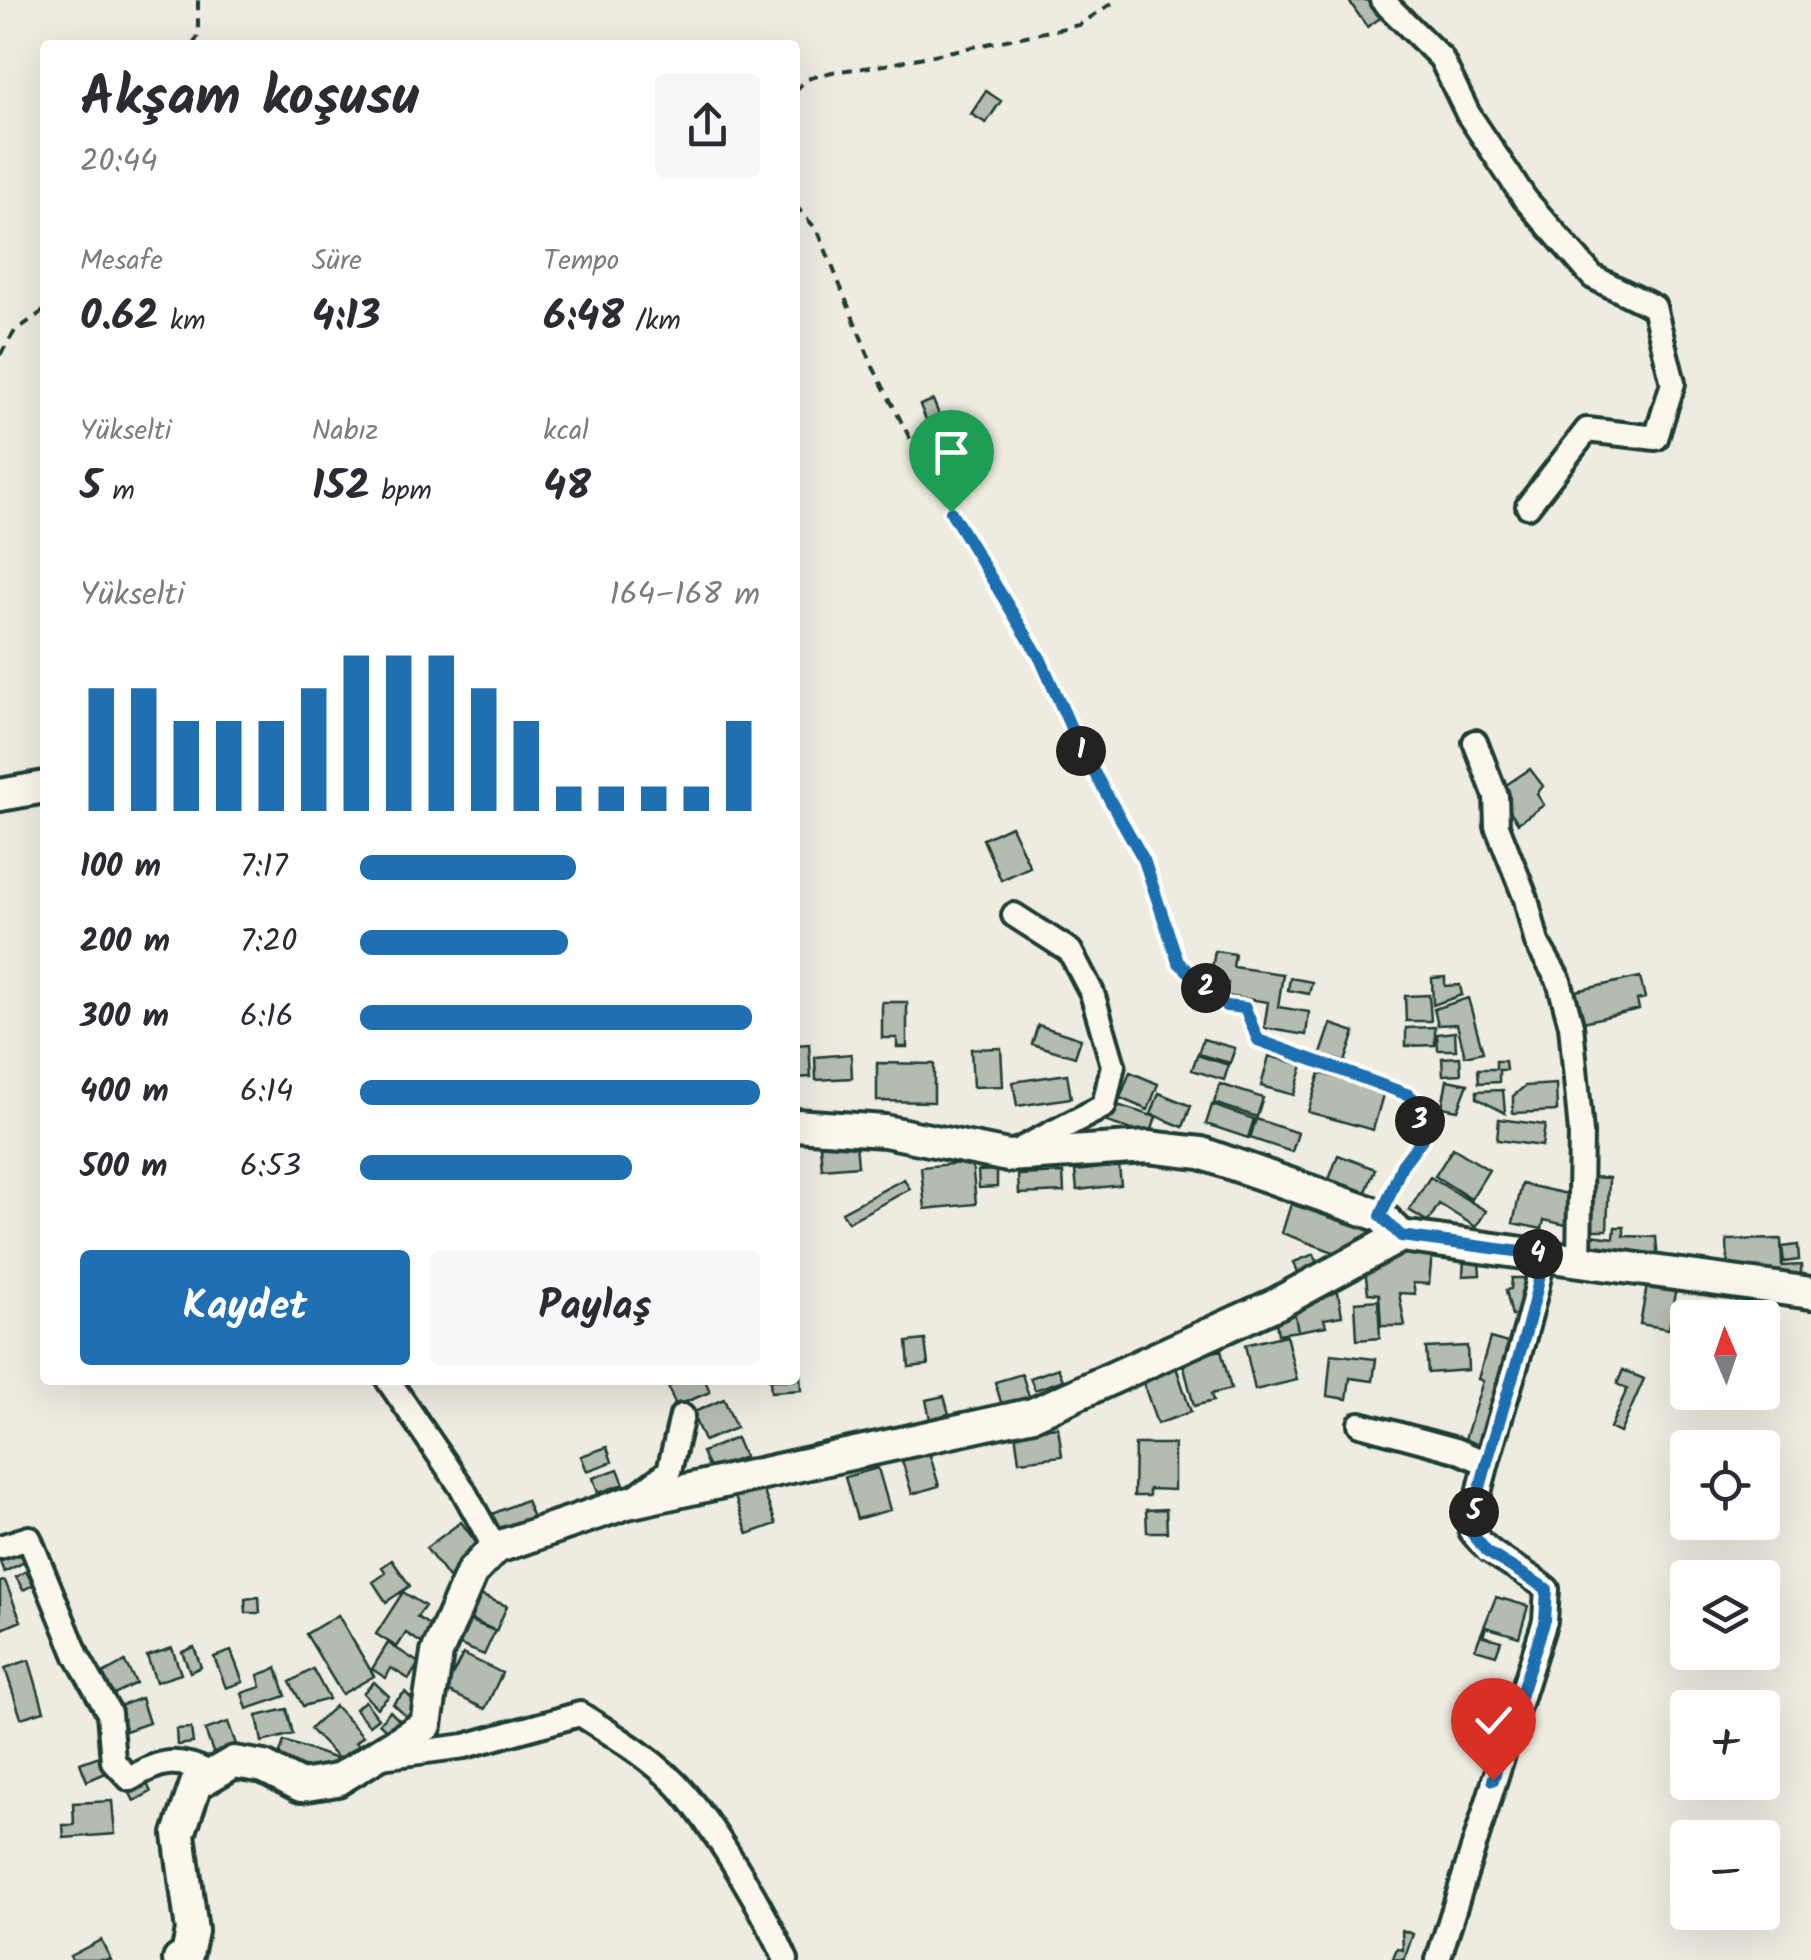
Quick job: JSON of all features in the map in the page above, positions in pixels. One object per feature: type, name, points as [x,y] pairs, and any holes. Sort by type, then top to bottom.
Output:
[{"type":"street","points":[[1382,0],[1441,58],[1468,114],[1516,185],[1593,277],[1654,307],[1674,383],[1656,438],[1587,430],[1528,506]]},
{"type":"street","points":[[1475,742],[1496,796],[1498,826],[1526,899],[1537,943],[1558,981],[1571,1025],[1581,1133],[1579,1261]]},
{"type":"street","points":[[0,795],[40,788]]},
{"type":"street","points":[[1008,1156],[1104,1106],[1113,1064],[1092,993],[1070,952],[1014,915]]},
{"type":"street","points":[[800,1125],[885,1131],[1008,1156],[1148,1148],[1202,1153],[1391,1226],[1579,1261],[1811,1293]]},
{"type":"street","points":[[179,1960],[187,1955],[192,1931],[179,1834],[196,1784],[234,1762],[264,1768],[300,1786],[337,1780],[426,1725],[437,1653],[472,1572],[496,1548],[627,1503],[1033,1414],[1278,1303],[1391,1226]]},
{"type":"street","points":[[1438,1960],[1545,1620],[1547,1589],[1487,1552],[1470,1531],[1484,1462],[1537,1293],[1544,1255]]},
{"type":"street","points":[[391,1385],[462,1488],[496,1548]]},
{"type":"street","points":[[627,1503],[669,1471],[682,1416]]},
{"type":"street","points":[[1360,1424],[1456,1450],[1484,1462]]},
{"type":"street","points":[[0,1547],[28,1538],[77,1656],[109,1713],[113,1761],[130,1778],[157,1762],[188,1762],[210,1773]]},
{"type":"street","points":[[369,1762],[383,1756],[465,1746],[580,1714],[615,1736],[684,1793],[771,1927],[786,1960]]},
{"type":"path","points":[[196,40],[198,0]]},
{"type":"path","points":[[800,86],[807,79],[832,72],[1079,25],[1117,0]]},
{"type":"path","points":[[800,211],[818,231],[874,367],[916,450],[1040,658],[1079,746],[1144,860],[1178,962],[1226,1006],[1245,1008],[1258,1040],[1409,1095],[1419,1103],[1422,1139],[1402,1165],[1391,1226]]},
{"type":"path","points":[[0,355],[15,331],[40,314]]},
{"type":"building","points":[[1370,0],[1382,17],[1367,27],[1349,1]]},
{"type":"building","points":[[986,91],[1001,101],[986,123],[971,114]]},
{"type":"building","points":[[933,400],[942,422],[929,427],[920,405]]},
{"type":"building","points":[[1530,769],[1543,786],[1537,794],[1544,805],[1518,823],[1497,791]]},
{"type":"building","points":[[1011,826],[1030,867],[1001,880],[983,839]]},
{"type":"building","points":[[1215,951],[1235,954],[1233,967],[1283,974],[1278,1007],[1309,1012],[1306,1035],[1264,1028],[1268,1002],[1226,996],[1228,983],[1210,980]]},
{"type":"building","points":[[1445,977],[1445,986],[1460,985],[1462,995],[1433,1005],[1432,978]]},
{"type":"building","points":[[1640,977],[1645,998],[1637,1000],[1639,1009],[1583,1022],[1576,991]]},
{"type":"building","points":[[1290,978],[1312,982],[1309,994],[1288,990]]},
{"type":"building","points":[[1429,995],[1431,1021],[1406,1021],[1405,996]]},
{"type":"building","points":[[1468,998],[1483,1052],[1465,1056],[1457,1024],[1438,1025],[1434,1009]]},
{"type":"building","points":[[882,1002],[907,1002],[907,1047],[897,1047],[897,1038],[882,1038]]},
{"type":"building","points":[[1331,1024],[1355,1032],[1345,1062],[1321,1054]]},
{"type":"building","points":[[1038,1025],[1081,1039],[1075,1057],[1032,1044]]},
{"type":"building","points":[[1435,1027],[1435,1045],[1406,1046],[1406,1028]]},
{"type":"building","points":[[1455,1032],[1456,1050],[1438,1050],[1437,1034]]},
{"type":"building","points":[[1203,1039],[1235,1048],[1230,1063],[1198,1054]]},
{"type":"building","points":[[809,1044],[811,1077],[800,1078],[800,1045]]},
{"type":"building","points":[[1001,1048],[1003,1086],[973,1087],[971,1049]]},
{"type":"building","points":[[851,1054],[852,1078],[816,1080],[815,1057]]},
{"type":"building","points":[[1197,1055],[1229,1065],[1224,1080],[1192,1070]]},
{"type":"building","points":[[1269,1056],[1303,1065],[1294,1095],[1261,1086]]},
{"type":"building","points":[[1460,1057],[1461,1074],[1443,1075],[1442,1058]]},
{"type":"building","points":[[1496,1061],[1505,1061],[1506,1070],[1499,1070],[1499,1082],[1479,1083],[1478,1069],[1496,1069]]},
{"type":"building","points":[[877,1063],[934,1064],[934,1102],[877,1101]]},
{"type":"building","points":[[1130,1072],[1158,1084],[1148,1110],[1120,1098]]},
{"type":"building","points":[[1320,1073],[1384,1091],[1373,1130],[1308,1112]]},
{"type":"building","points":[[1067,1074],[1071,1098],[1017,1106],[1013,1082]]},
{"type":"building","points":[[1447,1080],[1468,1084],[1458,1110],[1442,1107]]},
{"type":"building","points":[[1220,1084],[1263,1098],[1257,1117],[1214,1103]]},
{"type":"building","points":[[1556,1084],[1557,1111],[1513,1113],[1513,1096],[1525,1086]]},
{"type":"building","points":[[1503,1090],[1505,1113],[1477,1098],[1477,1091]]},
{"type":"building","points":[[1159,1093],[1191,1106],[1183,1127],[1151,1114]]},
{"type":"building","points":[[1114,1104],[1156,1117],[1150,1136],[1107,1122]]},
{"type":"building","points":[[1212,1105],[1254,1119],[1248,1138],[1206,1124]]},
{"type":"building","points":[[1256,1119],[1298,1133],[1292,1152],[1250,1138]]},
{"type":"building","points":[[1499,1119],[1545,1125],[1542,1146],[1497,1140]]},
{"type":"building","points":[[856,1142],[858,1166],[822,1169],[820,1145]]},
{"type":"building","points":[[1453,1148],[1489,1170],[1471,1199],[1435,1176]]},
{"type":"building","points":[[1338,1155],[1375,1169],[1364,1197],[1327,1185]]},
{"type":"building","points":[[972,1162],[976,1204],[925,1209],[921,1167]]},
{"type":"building","points":[[1119,1166],[1121,1185],[1077,1190],[1075,1171]]},
{"type":"building","points":[[997,1170],[997,1187],[979,1188],[978,1171]]},
{"type":"building","points":[[1063,1173],[1064,1192],[1019,1194],[1018,1175]]},
{"type":"building","points":[[1430,1177],[1486,1211],[1476,1227],[1439,1204],[1428,1222],[1409,1210]]},
{"type":"building","points":[[1590,1177],[1609,1178],[1607,1230],[1588,1230]]},
{"type":"building","points":[[904,1179],[910,1189],[848,1222],[842,1212]]},
{"type":"building","points":[[1522,1184],[1572,1195],[1566,1225],[1544,1220],[1542,1229],[1513,1223]]},
{"type":"building","points":[[1291,1204],[1358,1227],[1361,1219],[1377,1224],[1370,1246],[1355,1260],[1282,1233]]},
{"type":"building","points":[[1615,1227],[1624,1227],[1624,1236],[1656,1237],[1658,1262],[1590,1250],[1591,1235],[1614,1238]]},
{"type":"building","points":[[1781,1239],[1782,1266],[1801,1265],[1801,1274],[1728,1276],[1727,1240]]},
{"type":"building","points":[[1798,1245],[1799,1260],[1784,1262],[1782,1247]]},
{"type":"building","points":[[1401,1252],[1432,1253],[1429,1284],[1413,1283],[1415,1294],[1399,1293],[1405,1326],[1381,1326],[1379,1294],[1368,1293],[1365,1270]]},
{"type":"building","points":[[1314,1254],[1322,1273],[1301,1281],[1294,1262]]},
{"type":"building","points":[[1464,1259],[1479,1260],[1480,1275],[1463,1276]]},
{"type":"building","points":[[1512,1278],[1528,1278],[1528,1315],[1512,1316],[1506,1290],[1511,1289]]},
{"type":"building","points":[[1648,1280],[1676,1286],[1674,1300],[1670,1300],[1669,1329],[1640,1324]]},
{"type":"building","points":[[1338,1292],[1342,1316],[1324,1319],[1326,1326],[1298,1331],[1292,1300]]},
{"type":"building","points":[[1292,1300],[1298,1331],[1278,1334],[1273,1304]]},
{"type":"building","points":[[1378,1300],[1380,1338],[1357,1340],[1355,1302]]},
{"type":"building","points":[[1286,1335],[1297,1380],[1255,1390],[1245,1345]]},
{"type":"building","points":[[1490,1338],[1515,1345],[1481,1454],[1462,1449],[1483,1381],[1478,1379]]},
{"type":"building","points":[[925,1340],[928,1365],[909,1367],[907,1342]]},
{"type":"building","points":[[1467,1346],[1468,1370],[1428,1373],[1426,1348]]},
{"type":"building","points":[[1221,1350],[1231,1389],[1211,1394],[1213,1401],[1194,1406],[1182,1360]]},
{"type":"building","points":[[1331,1354],[1376,1359],[1373,1381],[1350,1378],[1347,1399],[1327,1396]]},
{"type":"building","points":[[1176,1367],[1191,1412],[1157,1424],[1142,1379]]},
{"type":"building","points":[[1058,1368],[1063,1380],[1035,1390],[1030,1378]]},
{"type":"building","points":[[1623,1370],[1644,1379],[1620,1433],[1610,1428],[1627,1389],[1617,1384]]},
{"type":"building","points":[[800,1374],[801,1390],[771,1392],[770,1385],[800,1385]]},
{"type":"building","points":[[1022,1374],[1031,1403],[1004,1412],[995,1382]]},
{"type":"building","points":[[707,1385],[710,1392],[676,1406],[668,1387]]},
{"type":"building","points":[[944,1396],[949,1414],[930,1419],[926,1400]]},
{"type":"building","points":[[724,1399],[736,1428],[704,1441],[692,1413]]},
{"type":"building","points":[[1058,1427],[1062,1456],[1019,1461],[1015,1432]]},
{"type":"building","points":[[736,1438],[744,1457],[710,1471],[702,1452]]},
{"type":"building","points":[[1135,1444],[1174,1444],[1174,1490],[1149,1489],[1149,1496],[1134,1496]]},
{"type":"building","points":[[607,1447],[612,1462],[587,1471],[581,1456]]},
{"type":"building","points":[[929,1452],[939,1486],[912,1494],[902,1460]]},
{"type":"building","points":[[878,1468],[890,1510],[857,1519],[845,1477]]},
{"type":"building","points":[[618,1469],[624,1484],[598,1493],[593,1478]]},
{"type":"building","points":[[762,1487],[776,1524],[748,1534],[735,1497]]},
{"type":"building","points":[[526,1500],[534,1520],[500,1533],[492,1514]]},
{"type":"building","points":[[1166,1509],[1167,1532],[1147,1532],[1146,1510]]},
{"type":"building","points":[[461,1522],[483,1552],[448,1578],[426,1548]]},
{"type":"building","points":[[28,1548],[33,1558],[4,1572],[0,1562]]},
{"type":"building","points":[[392,1560],[410,1586],[386,1602],[373,1582],[386,1573],[382,1567]]},
{"type":"building","points":[[26,1571],[33,1585],[23,1590],[16,1577]]},
{"type":"building","points":[[5,1581],[21,1621],[0,1630],[0,1582]]},
{"type":"building","points":[[403,1592],[425,1606],[417,1617],[437,1630],[426,1646],[406,1633],[397,1647],[376,1634]]},
{"type":"building","points":[[475,1593],[507,1606],[496,1631],[465,1617]]},
{"type":"building","points":[[259,1597],[260,1613],[246,1613],[245,1599]]},
{"type":"building","points":[[1496,1597],[1528,1606],[1519,1637],[1486,1627],[1483,1636],[1501,1641],[1496,1655],[1475,1649]]},
{"type":"building","points":[[338,1615],[374,1676],[342,1694],[306,1634]]},
{"type":"building","points":[[463,1618],[495,1631],[484,1655],[453,1642]]},
{"type":"building","points":[[388,1643],[419,1663],[409,1679],[391,1668],[386,1678],[372,1669]]},
{"type":"building","points":[[194,1647],[201,1667],[190,1672],[182,1652]]},
{"type":"building","points":[[172,1648],[181,1674],[156,1682],[147,1656]]},
{"type":"building","points":[[231,1651],[243,1682],[226,1688],[214,1657]]},
{"type":"building","points":[[463,1654],[502,1673],[485,1709],[445,1690]]},
{"type":"building","points":[[29,1660],[44,1711],[21,1718],[5,1668]]},
{"type":"building","points":[[125,1662],[136,1683],[112,1695],[101,1675]]},
{"type":"building","points":[[277,1668],[286,1696],[247,1709],[242,1693],[261,1687],[258,1675]]},
{"type":"building","points":[[313,1669],[329,1699],[303,1706],[290,1682]]},
{"type":"building","points":[[374,1682],[389,1696],[377,1708],[363,1693]]},
{"type":"building","points":[[405,1692],[419,1706],[408,1718],[393,1704]]},
{"type":"building","points":[[141,1698],[149,1723],[126,1731],[117,1707]]},
{"type":"building","points":[[365,1701],[378,1718],[369,1725],[355,1709]]},
{"type":"building","points":[[335,1706],[363,1736],[356,1742],[366,1752],[348,1769],[310,1729]]},
{"type":"building","points":[[287,1709],[293,1734],[262,1742],[257,1716]]},
{"type":"building","points":[[390,1711],[405,1726],[393,1737],[379,1723]]},
{"type":"building","points":[[228,1722],[238,1750],[215,1758],[205,1730]]},
{"type":"building","points":[[191,1728],[193,1743],[177,1745],[176,1729]]},
{"type":"building","points":[[284,1741],[343,1761],[337,1778],[278,1759]]},
{"type":"building","points":[[102,1755],[108,1772],[87,1781],[80,1763]]},
{"type":"building","points":[[145,1780],[151,1792],[134,1801],[128,1789]]},
{"type":"building","points":[[112,1801],[115,1834],[64,1838],[63,1825],[74,1825],[73,1803]]},
{"type":"building","points":[[1402,1930],[1413,1934],[1404,1960],[1393,1958],[1397,1948],[1403,1950]]},
{"type":"building","points":[[101,1940],[111,1960],[72,1960],[70,1956]]},
{"type":"route","points":[[951,512],[1040,658],[1079,746],[1144,860],[1168,920],[1178,962],[1226,1006],[1245,1008],[1258,1040],[1409,1095],[1419,1103],[1422,1139],[1402,1165],[1381,1216],[1401,1236],[1544,1255],[1537,1293],[1484,1462],[1470,1531],[1487,1552],[1547,1589],[1545,1620],[1493,1780]]}]
